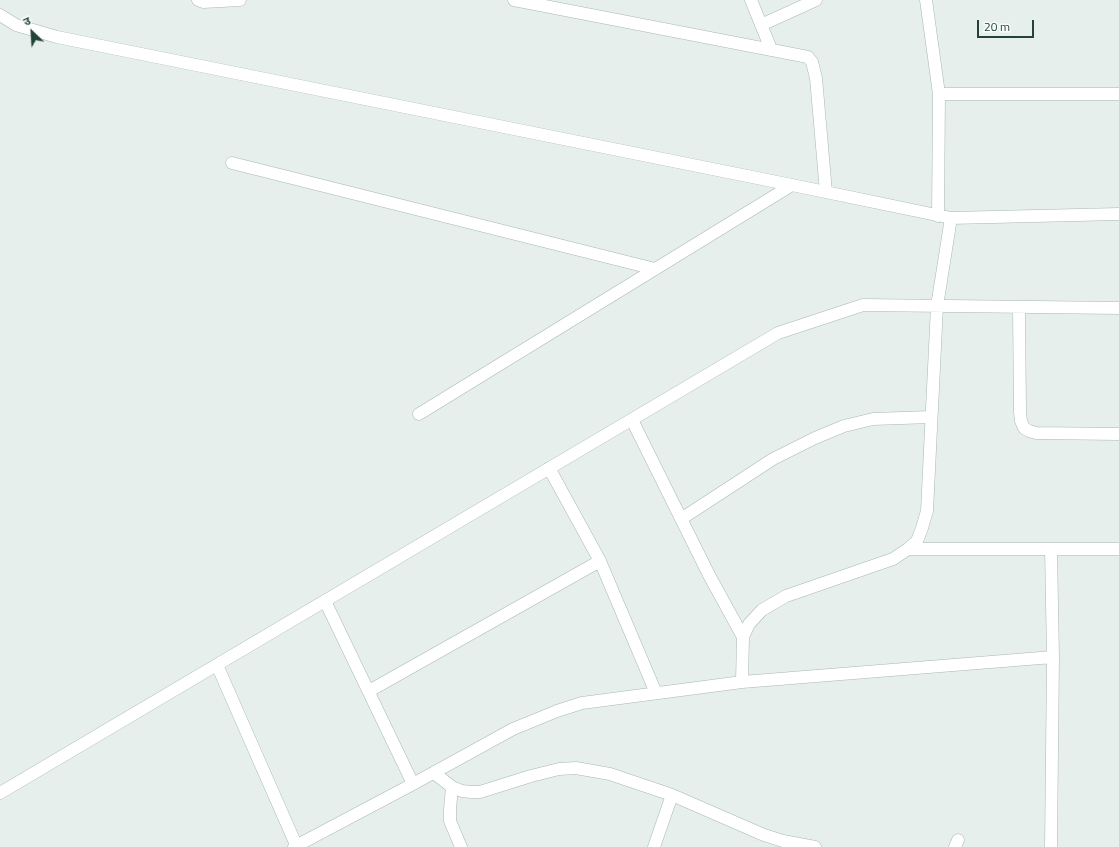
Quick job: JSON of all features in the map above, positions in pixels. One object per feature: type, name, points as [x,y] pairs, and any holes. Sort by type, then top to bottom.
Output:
[{"type":"street","points":[[198,0],[203,2],[240,0]]},
{"type":"street","points":[[514,0],[808,57],[812,62],[816,78],[826,192]]},
{"type":"street","points":[[751,0],[771,49]]},
{"type":"street","points":[[761,25],[816,0]]},
{"type":"street","points":[[926,0],[939,94],[938,216]]},
{"type":"street","points":[[0,16],[16,25],[57,37],[792,185],[938,216],[951,218],[1119,214]]},
{"type":"street","points":[[939,94],[1119,94]]},
{"type":"street","points":[[232,163],[655,269]]},
{"type":"street","points":[[419,414],[792,185]]},
{"type":"street","points":[[742,682],[743,637],[748,624],[762,610],[786,596],[893,559],[908,549],[916,541],[922,528],[927,511],[936,306],[951,218]]},
{"type":"street","points":[[0,793],[778,333],[863,305],[1119,308]]},
{"type":"street","points":[[1019,307],[1020,412],[1021,421],[1024,428],[1036,433],[1119,434]]},
{"type":"street","points":[[682,519],[773,459],[815,438],[844,426],[873,419],[932,417]]},
{"type":"street","points":[[632,420],[721,599],[743,637]]},
{"type":"street","points":[[549,468],[600,561],[656,693]]},
{"type":"street","points":[[908,549],[1119,549]]},
{"type":"street","points":[[1051,549],[1053,657],[1051,847]]},
{"type":"street","points":[[369,691],[600,561]]},
{"type":"street","points":[[325,601],[413,784]]},
{"type":"street","points":[[217,665],[296,847],[514,729],[557,711],[582,703],[742,682],[1053,657]]},
{"type":"street","points":[[434,773],[452,787],[462,791],[471,792],[480,792],[559,769],[576,768],[610,774],[672,795],[764,835],[815,847]]},
{"type":"street","points":[[452,787],[450,821],[461,847]]},
{"type":"street","points":[[654,847],[672,795]]}]
